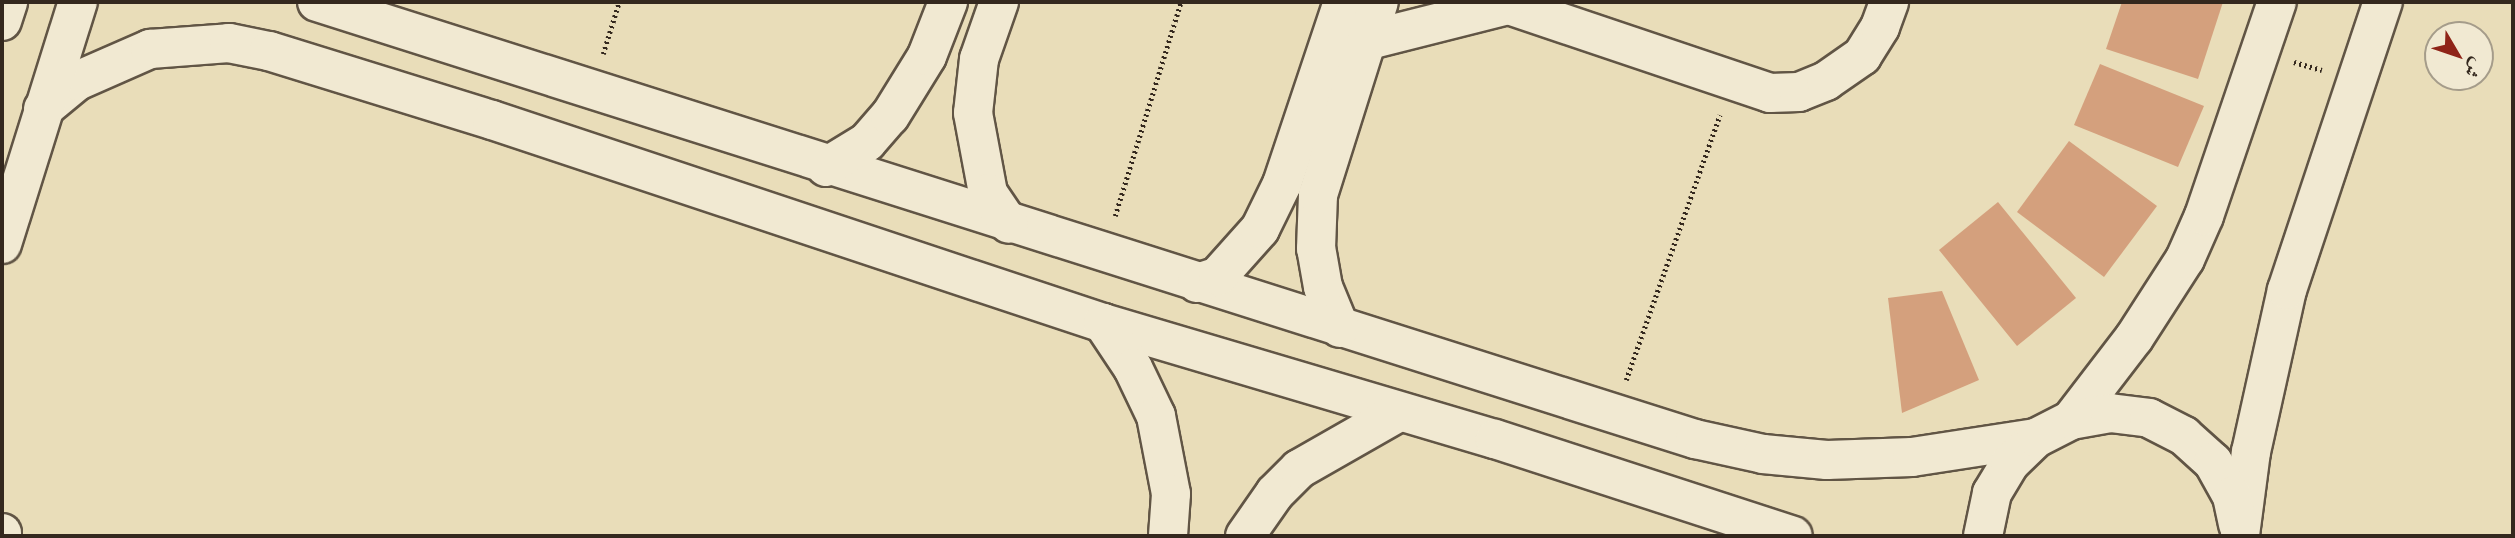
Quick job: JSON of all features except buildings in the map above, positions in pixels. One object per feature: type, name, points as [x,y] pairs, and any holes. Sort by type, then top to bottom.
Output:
[{"type":"street","points":[[2,21],[8,2]]},
{"type":"street","points":[[2,244],[78,2]]},
{"type":"street","points":[[317,2],[826,167],[1513,383],[1614,414],[1763,454],[1827,460],[1912,457],[2036,438]]},
{"type":"street","points":[[394,2],[426,38]]},
{"type":"street","points":[[999,2],[985,40],[975,86],[975,140],[988,192],[1009,224]]},
{"type":"street","points":[[1197,283],[1217,276],[1238,257],[1260,229],[1282,184],[1343,2]]},
{"type":"street","points":[[1340,328],[1323,287],[1316,248],[1318,195],[1379,2]]},
{"type":"street","points":[[1366,41],[1502,4],[1730,82],[1779,93],[1799,92],[1826,81],[1862,56],[1880,27],[1889,2]]},
{"type":"street","points":[[2071,420],[2134,338],[2185,259],[2204,216],[2277,2]]},
{"type":"street","points":[[2240,536],[2251,452],[2287,290],[2383,2]]},
{"type":"street","points":[[826,167],[867,142],[890,116],[910,87],[944,13],[985,40]]},
{"type":"street","points":[[43,109],[77,81],[125,58],[189,43],[229,43],[492,120],[1103,323],[1495,439],[1793,536]]},
{"type":"street","points":[[492,120],[509,66]]},
{"type":"street","points":[[1282,184],[1318,195]]},
{"type":"street","points":[[1103,323],[1133,368],[1156,416],[1171,494],[1168,536]]},
{"type":"street","points":[[1495,439],[1513,383]]},
{"type":"street","points":[[1245,536],[1275,493],[1299,469],[1399,412]]},
{"type":"street","points":[[1983,536],[1992,493],[2010,463],[2036,438],[2071,420],[2110,413],[2149,418],[2184,436],[2213,462],[2232,496],[2240,536]]},
{"type":"path","points":[[591,92],[619,2]]},
{"type":"path","points":[[1102,254],[1181,2]]},
{"type":"path","points":[[2260,52],[2357,80]]},
{"type":"path","points":[[1614,414],[1704,169],[1730,82]]}]
